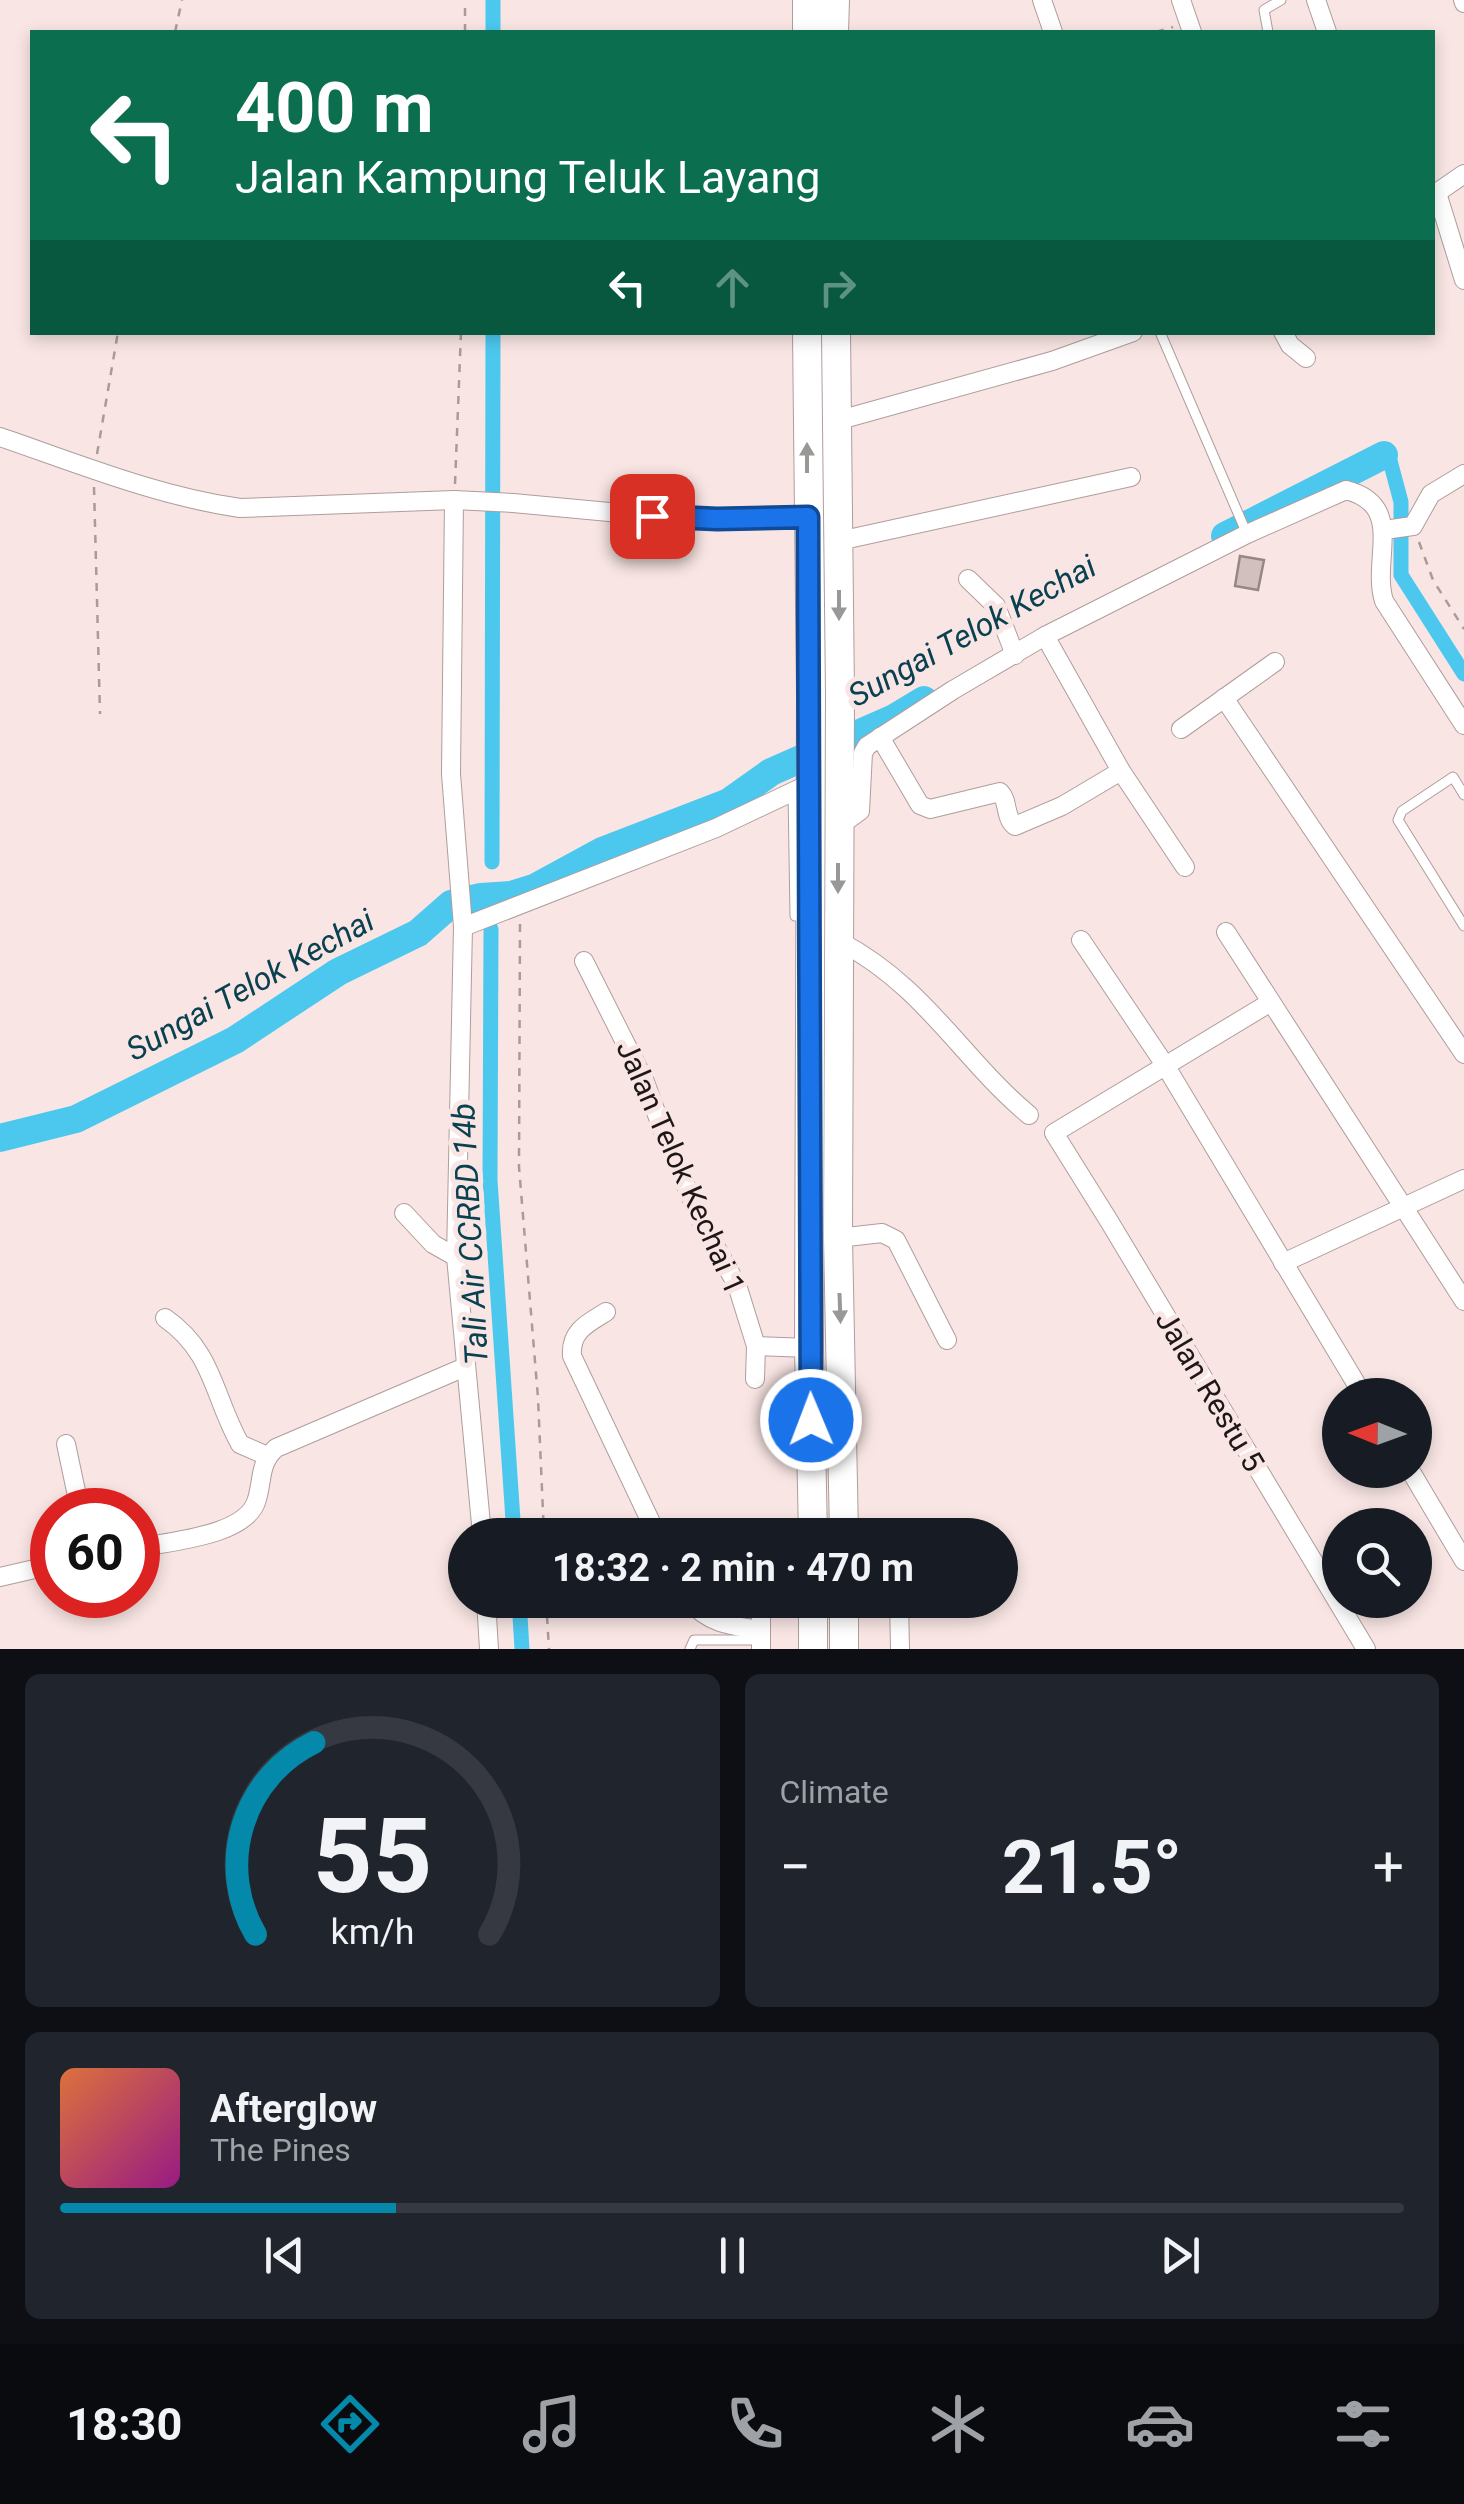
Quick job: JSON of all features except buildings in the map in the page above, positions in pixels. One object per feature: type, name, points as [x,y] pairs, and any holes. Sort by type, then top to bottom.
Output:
[{"type":"main road","points":[[807,0],[807,30]]},
{"type":"main road","points":[[834,0],[834,30]]},
{"type":"main road","points":[[806,335],[811,695],[804,785],[810,916],[813,1518]]},
{"type":"main road","points":[[836,335],[840,694],[838,1238],[844,1518]]},
{"type":"main road","points":[[813,1618],[813,1649]]},
{"type":"main road","points":[[844,1618],[844,1649]]},
{"type":"street","points":[[1042,0],[1053,30]]},
{"type":"street","points":[[1181,0],[1191,30]]},
{"type":"street","points":[[1316,0],[1326,30]]},
{"type":"street","points":[[1464,174],[1435,195],[1464,280]]},
{"type":"street","points":[[836,422],[1052,360],[1124,335]]},
{"type":"street","points":[[1285,335],[1306,358]]},
{"type":"street","points":[[0,437],[94,471],[240,508],[460,501],[717,519],[808,517]]},
{"type":"street","points":[[1386,530],[1411,526],[1432,494],[1464,474]]},
{"type":"street","points":[[839,541],[1132,477]]},
{"type":"street","points":[[838,828],[859,813],[862,756],[867,746],[1011,648],[1045,636],[1246,533],[1346,490],[1357,492],[1373,504],[1386,530],[1378,578],[1384,602],[1464,725]]},
{"type":"street","points":[[460,501],[451,774],[463,919],[456,1257],[480,1518]]},
{"type":"street","points":[[968,578],[996,606],[1011,648]]},
{"type":"street","points":[[1045,636],[1121,771],[1185,867]]},
{"type":"street","points":[[1181,729],[1274,662]]},
{"type":"street","points":[[1224,698],[1464,1054]]},
{"type":"street","points":[[880,737],[920,805],[930,809],[1000,792],[1009,821],[1015,826],[1062,806],[1121,771]]},
{"type":"street","points":[[463,919],[520,907],[716,828],[804,785]]},
{"type":"street","points":[[1226,932],[1464,1300]]},
{"type":"street","points":[[1081,940],[1165,1065],[1353,1378]]},
{"type":"street","points":[[839,942],[894,976],[1030,1115]]},
{"type":"street","name":"Jalan Telok Kechai 1","points":[[584,961],[645,1082],[701,1221],[737,1285],[756,1346],[755,1379]]},
{"type":"street","points":[[1165,1065],[1271,1002]]},
{"type":"street","name":"Jalan Restu 5","points":[[1165,1065],[1054,1133],[1366,1649]]},
{"type":"street","points":[[1283,1263],[1464,1179]]},
{"type":"street","points":[[404,1213],[433,1244],[456,1257]]},
{"type":"street","points":[[838,1238],[882,1233],[896,1240],[947,1340]]},
{"type":"street","points":[[606,1312],[572,1339],[572,1356],[649,1518]]},
{"type":"street","points":[[165,1318],[200,1351],[240,1444],[267,1456]]},
{"type":"street","points":[[756,1346],[809,1348]]},
{"type":"street","points":[[160,1543],[238,1524],[254,1508],[267,1456],[284,1443],[465,1368]]},
{"type":"street","points":[[66,1444],[75,1488]]},
{"type":"street","points":[[1421,1488],[1464,1561]]},
{"type":"street","points":[[0,1577],[30,1570]]},
{"type":"street","points":[[487,1618],[489,1649]]},
{"type":"street","points":[[708,1618],[761,1639]]},
{"type":"street","points":[[899,1618],[900,1649]]},
{"type":"lane","points":[[1268,30],[1264,10],[1282,0]]},
{"type":"lane","points":[[1161,335],[1246,533]]},
{"type":"lane","points":[[1464,795],[1453,777],[1402,810],[1398,820],[1464,926]]},
{"type":"lane","points":[[690,1649],[694,1640],[761,1639]]},
{"type":"path","points":[[176,30],[182,0]]},
{"type":"path","points":[[465,0],[465,30]]},
{"type":"path","points":[[100,714],[94,471],[117,335]]},
{"type":"path","points":[[460,501],[461,335]]},
{"type":"path","points":[[1411,526],[1433,580],[1464,628]]},
{"type":"path","points":[[520,907],[519,1167],[538,1398],[543,1518]]},
{"type":"path","points":[[547,1618],[549,1649]]},
{"type":"waterway","name":"Tali Air CCRBD 14b","points":[[493,0],[493,30]]},
{"type":"waterway","name":"Tali Air CCRBD 14b","points":[[492,862],[493,335]]},
{"type":"waterway","points":[[1384,455],[1389,457],[1401,502],[1401,575],[1464,674]]},
{"type":"waterway","name":"Sungai Telok Kechai","points":[[1225,536],[1384,455]]},
{"type":"waterway","name":"Sungai Telok Kechai","points":[[0,1138],[76,1119],[235,1040],[338,972],[418,933],[451,904],[534,888],[602,851],[729,802],[771,772],[894,718],[924,700]]},
{"type":"waterway","name":"Tali Air CCRBD 14b","points":[[491,929],[490,1180],[513,1518]]},
{"type":"waterway","name":"Tali Air CCRBD 14b","points":[[520,1618],[522,1649]]},
{"type":"route","points":[[652,516],[808,517],[811,1420]]}]
